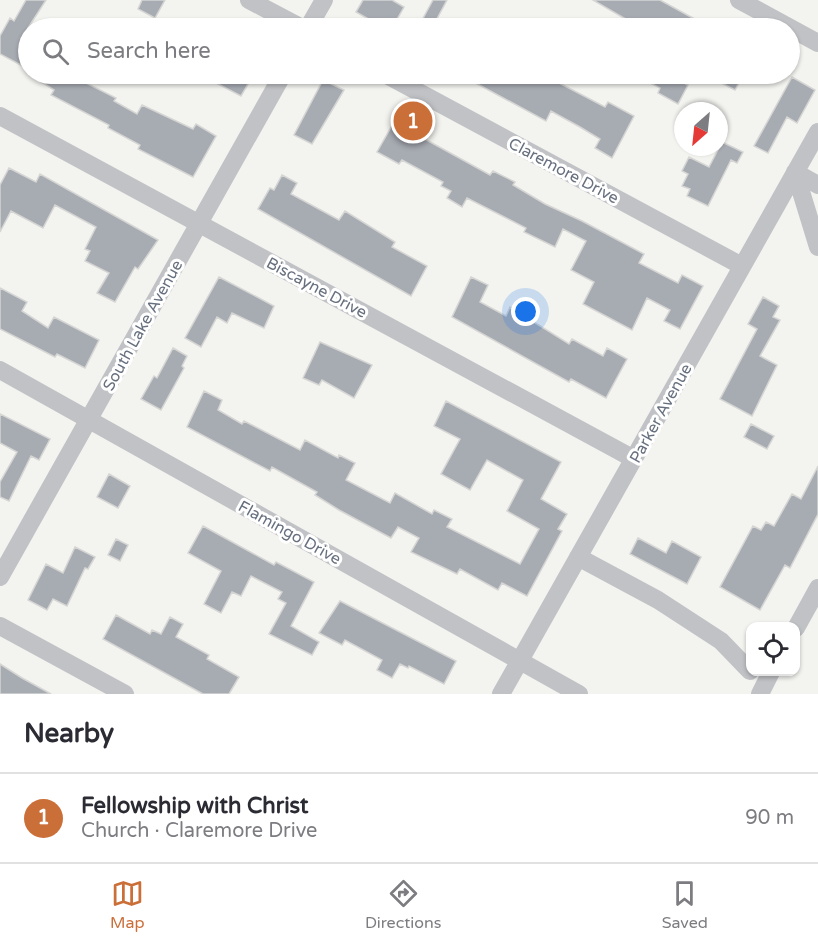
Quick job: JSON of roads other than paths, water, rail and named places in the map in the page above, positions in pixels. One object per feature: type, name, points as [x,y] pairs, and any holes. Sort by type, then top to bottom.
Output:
[{"type":"street","points":[[249,0],[283,18]]},
{"type":"street","points":[[314,18],[324,0]]},
{"type":"street","points":[[739,0],[772,18]]},
{"type":"street","points":[[800,33],[818,43]]},
{"type":"street","name":"South Lake Avenue","points":[[0,577],[277,84]]},
{"type":"street","name":"Claremore Drive","points":[[404,84],[742,266]]},
{"type":"street","name":"Biscayne Drive","points":[[0,116],[634,459]]},
{"type":"street","name":"Parker Avenue","points":[[501,694],[818,132]]},
{"type":"street","points":[[795,172],[818,185]]},
{"type":"street","points":[[795,172],[818,247]]},
{"type":"street","name":"Flamingo Drive","points":[[0,370],[579,694]]},
{"type":"street","points":[[579,557],[658,600],[722,641],[759,678]]},
{"type":"street","points":[[798,622],[818,588]]},
{"type":"street","points":[[0,626],[125,694]]},
{"type":"place","name":"Fellowship with Christ","points":[[413,121]]}]
